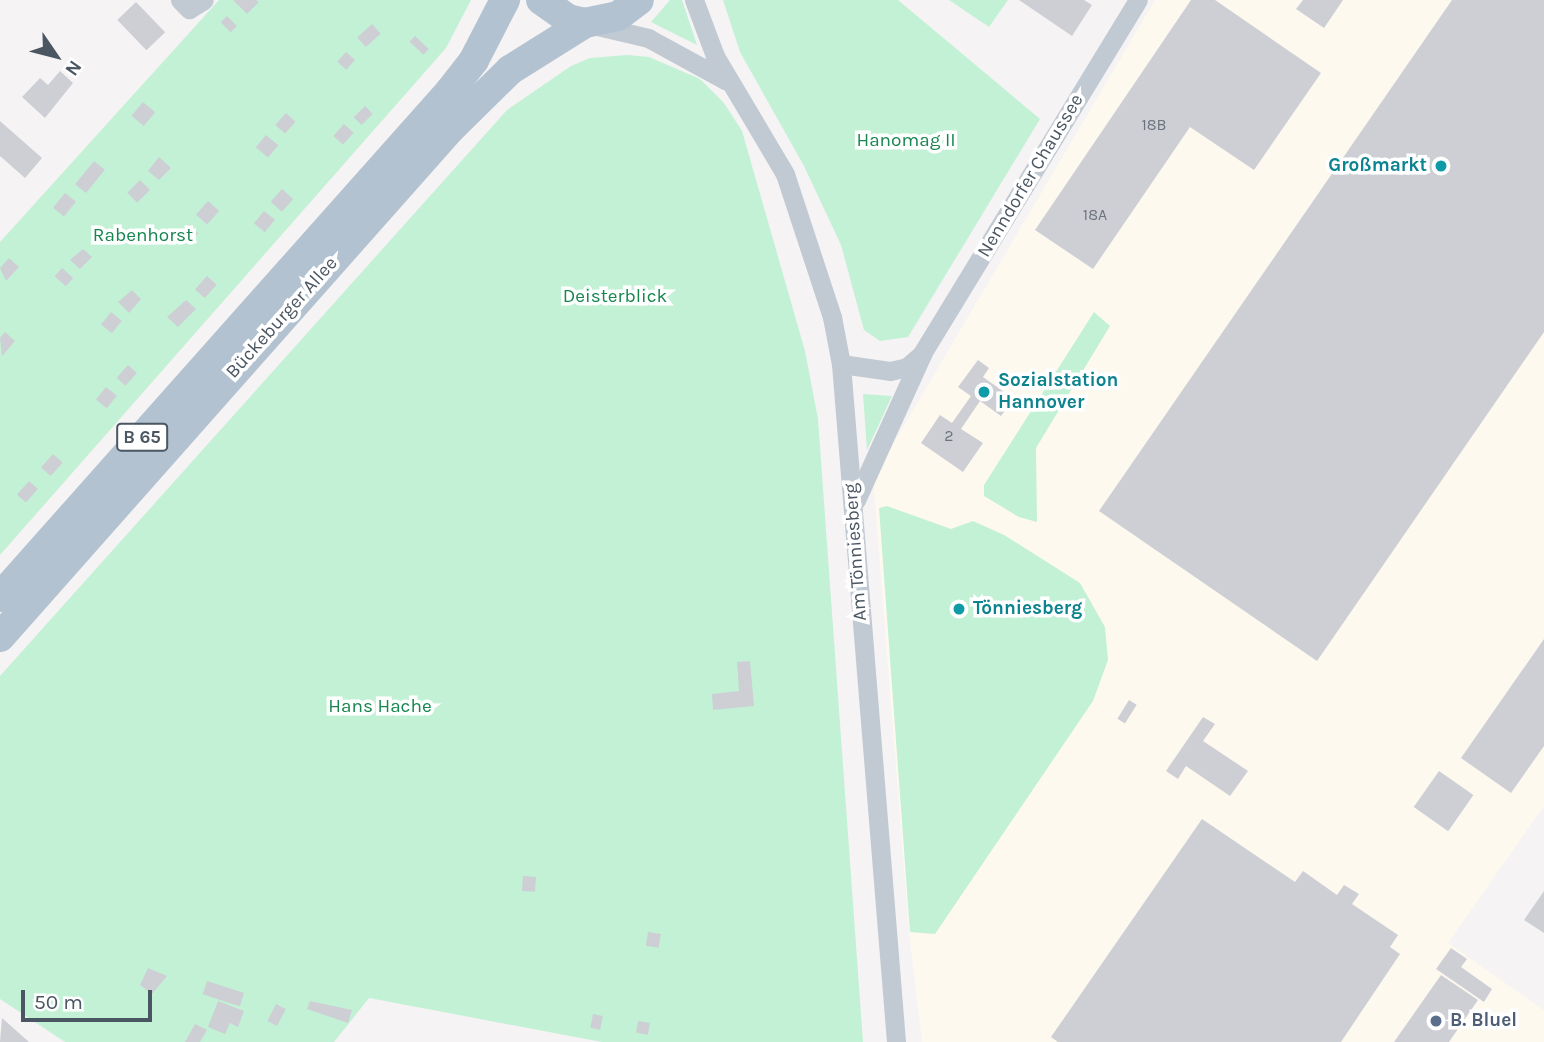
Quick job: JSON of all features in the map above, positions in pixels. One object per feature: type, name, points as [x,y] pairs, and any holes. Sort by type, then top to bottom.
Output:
[{"type":"main road","name":"Bückeburger Allee","points":[[0,597],[450,91],[474,60],[505,0]]},
{"type":"main road","points":[[541,0],[559,14],[585,23]]},
{"type":"main road","name":"B 65","points":[[585,23],[618,16],[639,0]]},
{"type":"main road","name":"Bückeburger Allee","points":[[0,637],[449,130],[510,70],[585,23]]},
{"type":"street","points":[[180,0],[189,9],[204,0]]},
{"type":"street","name":"Am Tönniesberg","points":[[694,0],[715,56],[789,184],[832,317],[841,364],[896,1042]]},
{"type":"street","name":"Nenndorfer Chaussee","points":[[853,507],[876,446],[923,352],[1138,0]]},
{"type":"street","points":[[585,23],[659,42],[732,84]]},
{"type":"street","name":"Nenndorfer Chaussee","points":[[841,364],[890,371],[908,366],[923,352]]},
{"type":"shaded area","points":[[1155,0],[1544,0],[1544,806],[1448,943],[1544,1010],[1544,1042],[922,1042],[909,932],[873,478]]},
{"type":"green space","name":"Rabenhorst","points":[[219,0],[471,0],[446,48],[0,555],[0,242]]},
{"type":"green space","points":[[670,0],[682,0],[697,45],[651,22]]},
{"type":"green space","name":"Hanomag II","points":[[723,0],[898,0],[1040,119],[908,337],[880,341],[864,330],[841,245],[804,166],[740,52]]},
{"type":"green space","points":[[949,0],[1008,0],[989,27]]},
{"type":"green space","name":"Hans Hache","points":[[627,55],[649,57],[700,79],[724,103],[742,131],[805,351],[818,419],[863,1042],[602,1042],[369,998],[334,1042],[65,1042],[0,999],[0,676],[507,110],[571,66],[590,58]]},
{"type":"green space","points":[[1094,312],[1110,326],[1036,448],[1037,522],[1019,517],[984,496],[984,485]]},
{"type":"green space","points":[[863,394],[892,396],[867,450]]},
{"type":"green space","points":[[887,506],[951,529],[973,521],[1004,535],[1080,583],[1105,627],[1108,660],[1093,701],[935,934],[910,932],[879,508]]},
{"type":"building","points":[[233,0],[256,0],[259,2],[247,14]]},
{"type":"building","points":[[1019,0],[1084,0],[1092,5],[1072,36]]},
{"type":"building","points":[[1191,0],[1215,0],[1321,73],[1254,170],[1190,127],[1093,269],[1035,230]]},
{"type":"building","points":[[1303,0],[1343,0],[1324,28],[1296,9]]},
{"type":"building","name":"Großmarkt","points":[[1452,0],[1544,0],[1544,332],[1317,661],[1099,511]]},
{"type":"building","points":[[136,2],[165,32],[146,50],[117,20]]},
{"type":"building","points":[[227,16],[237,26],[231,32],[221,22]]},
{"type":"building","points":[[372,24],[381,34],[366,47],[357,37]]},
{"type":"building","points":[[415,36],[429,49],[423,55],[410,42]]},
{"type":"building","points":[[346,52],[355,60],[346,70],[337,62]]},
{"type":"building","points":[[60,71],[73,83],[45,118],[22,97],[40,78],[48,85]]},
{"type":"building","points":[[143,102],[155,112],[144,126],[131,116]]},
{"type":"building","points":[[365,106],[373,114],[361,125],[354,117]]},
{"type":"building","points":[[286,113],[296,122],[285,134],[275,125]]},
{"type":"building","points":[[0,121],[42,158],[25,178],[0,156]]},
{"type":"building","points":[[344,124],[354,133],[343,145],[333,136]]},
{"type":"building","points":[[266,135],[278,145],[268,158],[256,147]]},
{"type":"building","points":[[159,157],[171,168],[159,180],[148,171]]},
{"type":"building","points":[[94,161],[105,170],[86,193],[75,184]]},
{"type":"building","points":[[140,180],[150,190],[137,203],[127,193]]},
{"type":"building","points":[[282,189],[293,199],[282,212],[271,202]]},
{"type":"building","points":[[65,193],[76,202],[64,217],[53,208]]},
{"type":"building","points":[[208,201],[219,211],[207,224],[196,214]]},
{"type":"building","points":[[264,211],[275,220],[265,232],[254,223]]},
{"type":"building","points":[[189,224],[198,233],[188,244],[178,235]]},
{"type":"building","points":[[83,249],[92,257],[80,269],[70,260]]},
{"type":"building","points":[[9,258],[19,267],[6,281],[0,268]]},
{"type":"building","points":[[62,268],[73,278],[66,286],[55,276]]},
{"type":"building","points":[[207,276],[217,285],[205,298],[195,289]]},
{"type":"building","points":[[132,290],[141,299],[129,313],[118,302]]},
{"type":"building","points":[[186,300],[196,309],[178,327],[167,317]]},
{"type":"building","points":[[111,312],[122,321],[112,333],[101,324]]},
{"type":"building","points":[[5,332],[15,341],[2,356],[0,338]]},
{"type":"building","points":[[978,360],[989,368],[983,377],[1014,399],[1001,416],[980,401],[961,429],[983,443],[963,472],[921,443],[940,415],[952,423],[971,396],[958,387]]},
{"type":"building","points":[[128,365],[137,373],[126,386],[117,378]]},
{"type":"building","points":[[106,387],[117,396],[107,408],[96,399]]},
{"type":"building","points":[[53,454],[63,463],[51,476],[41,467]]},
{"type":"building","points":[[29,481],[38,489],[26,502],[17,494]]},
{"type":"building","points":[[1544,639],[1544,746],[1511,793],[1461,758]]},
{"type":"building","points":[[750,661],[754,706],[713,710],[712,694],[739,691],[737,662]]},
{"type":"building","points":[[1129,700],[1137,705],[1125,723],[1117,719]]},
{"type":"building","points":[[1203,717],[1215,724],[1203,741],[1248,771],[1230,796],[1186,766],[1178,779],[1166,771]]},
{"type":"building","points":[[1439,771],[1473,795],[1448,831],[1414,807]]},
{"type":"building","points":[[1202,819],[1295,882],[1303,871],[1337,895],[1344,885],[1359,894],[1352,904],[1398,935],[1390,947],[1400,954],[1341,1042],[1058,1042],[1051,1037]]},
{"type":"building","points":[[523,876],[536,877],[535,892],[522,891]]},
{"type":"building","points":[[1544,891],[1544,933],[1524,920]]},
{"type":"building","points":[[648,932],[661,934],[659,948],[646,946]]},
{"type":"building","points":[[1451,948],[1467,959],[1461,967],[1492,989],[1484,1002],[1436,969]]},
{"type":"building","points":[[148,968],[167,976],[152,994],[140,985]]},
{"type":"building","name":"B. Bluel","points":[[1441,975],[1478,1000],[1449,1042],[1394,1042]]},
{"type":"building","points":[[207,981],[244,993],[240,1006],[203,994]]},
{"type":"building","points":[[218,1001],[244,1011],[238,1027],[230,1023],[225,1034],[208,1027]]},
{"type":"building","points":[[310,1001],[352,1010],[348,1023],[307,1009]]},
{"type":"building","points":[[276,1004],[286,1009],[277,1026],[267,1021]]},
{"type":"building","points":[[593,1014],[603,1016],[600,1030],[590,1028]]},
{"type":"building","points":[[2,1018],[29,1042],[0,1042]]},
{"type":"building","points":[[638,1021],[650,1023],[648,1035],[636,1033]]},
{"type":"building","points":[[195,1024],[207,1030],[200,1042],[185,1042]]},
{"type":"place","name":"Großmarkt","points":[[1441,166]]},
{"type":"place","name":"Sozialstation Hannover","points":[[984,392]]},
{"type":"place","name":"Tönniesberg","points":[[959,609]]},
{"type":"place","name":"B. Bluel","points":[[1436,1021]]},
{"type":"park label","name":"Deisterblick","points":[[615,297]]}]
